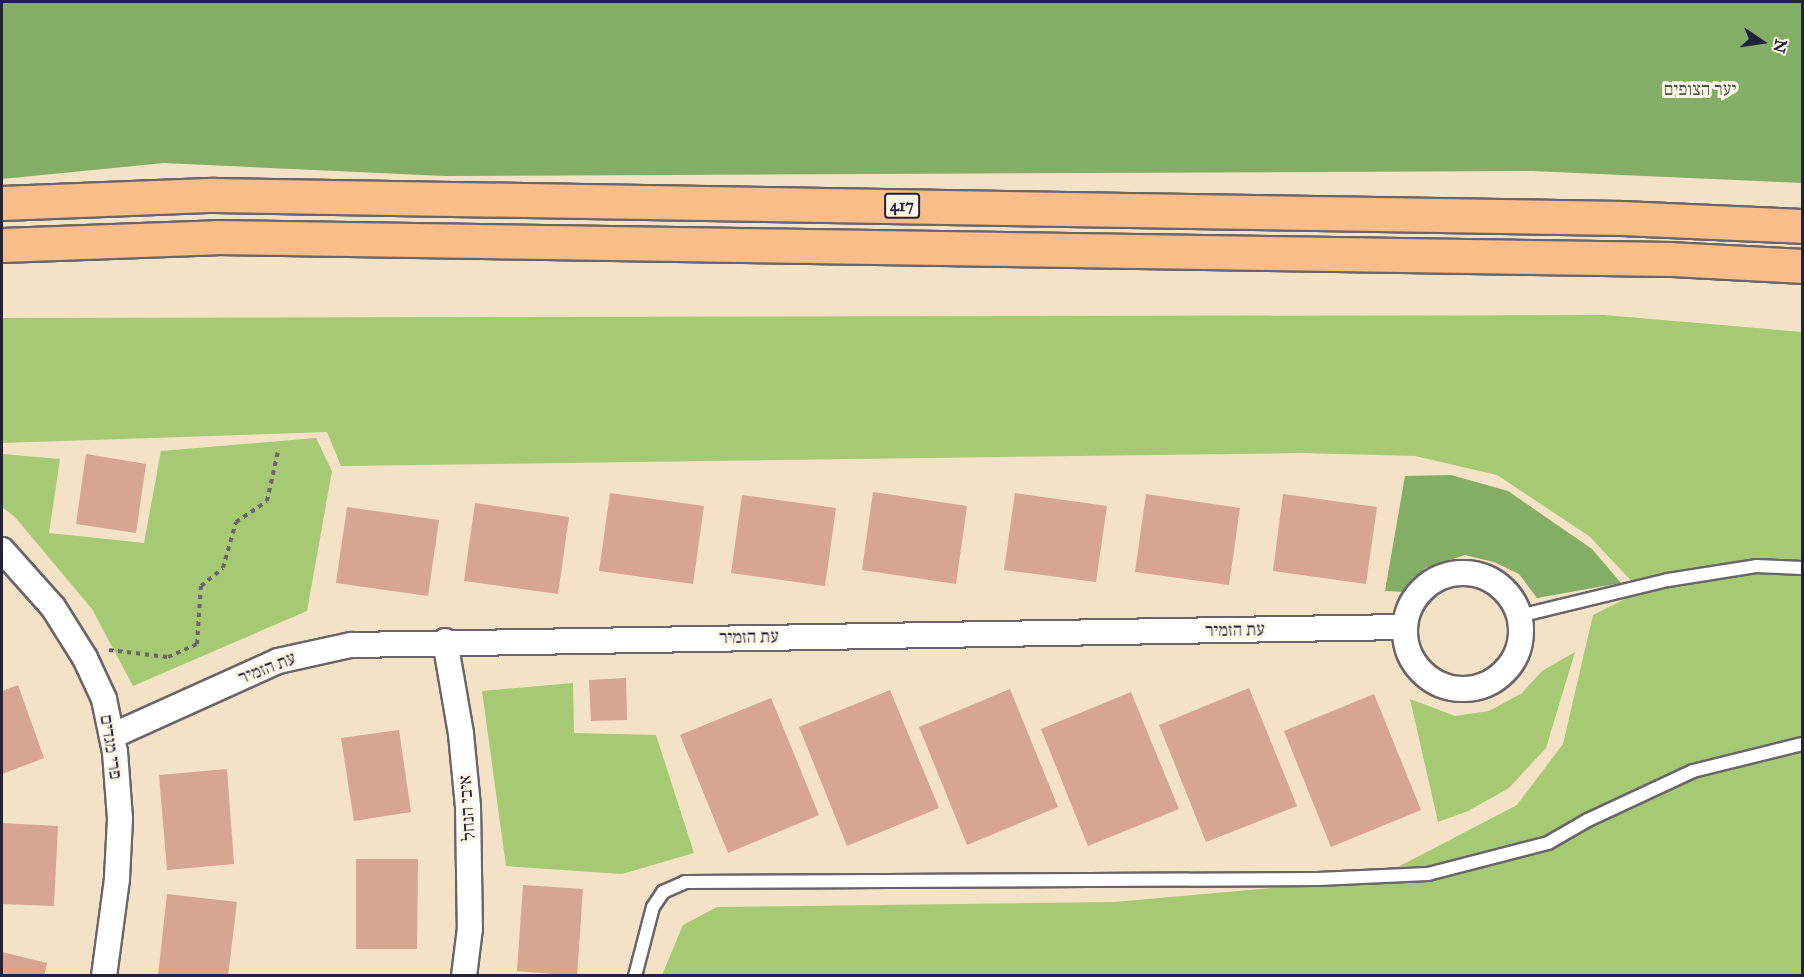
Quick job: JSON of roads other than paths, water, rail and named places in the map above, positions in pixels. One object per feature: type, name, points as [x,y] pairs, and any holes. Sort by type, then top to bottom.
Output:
[{"type":"main road","name":"417","points":[[2,203],[226,195],[1621,218],[1803,226]]},
{"type":"main road","points":[[2,245],[216,237],[1670,259],[1803,266]]},
{"type":"street","name":"פרי מגדים","points":[[2,550],[53,607],[78,646],[104,699],[112,736],[120,819],[117,879],[104,975]]},
{"type":"street","points":[[1459,572],[1479,574],[1498,583],[1511,598],[1520,616],[1521,637],[1511,663],[1489,683],[1469,689],[1449,687],[1431,680],[1416,665],[1408,647],[1405,627],[1416,597],[1431,582],[1459,572]]},
{"type":"street","name":"עת הזמיר","points":[[112,736],[278,661],[351,645],[445,641],[1405,627]]},
{"type":"street","name":"איבי הנחל","points":[[445,641],[461,734],[468,807],[470,928],[464,975]]},
{"type":"lane","points":[[1520,616],[1668,580],[1756,566],[1803,568]]},
{"type":"lane","points":[[635,975],[653,907],[663,892],[685,882],[1318,879],[1428,874],[1548,843],[1588,820],[1693,771],[1803,744]]},
{"type":"park label","name":"יער הצופים","points":[[1700,89]]}]
